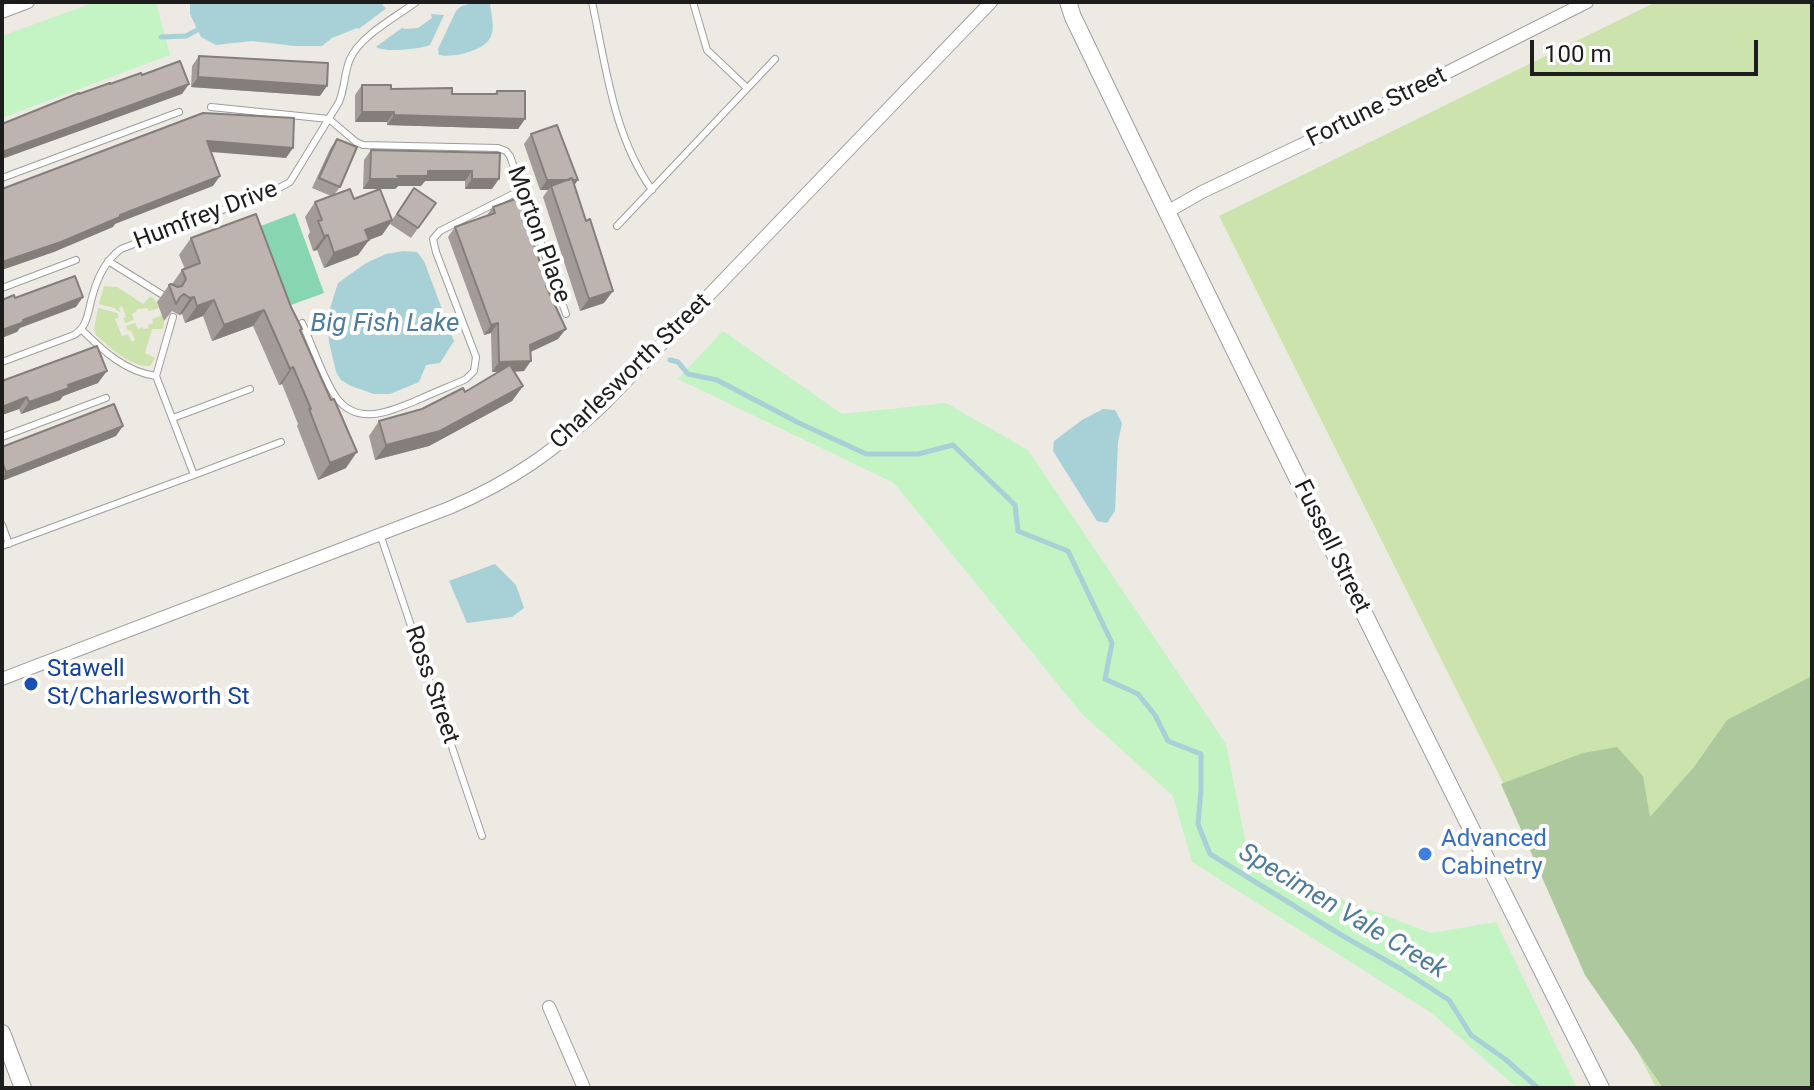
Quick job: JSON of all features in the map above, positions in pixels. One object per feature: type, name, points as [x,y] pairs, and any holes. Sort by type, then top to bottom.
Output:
[{"type":"street","points":[[2,12],[28,2]]},
{"type":"street","name":"Charlesworth Street","points":[[2,679],[449,508],[521,472],[583,424],[640,368],[991,2]]},
{"type":"street","name":"Fussell Street","points":[[1068,2],[1167,212],[1405,698],[1601,1088]]},
{"type":"street","name":"Fortune Street","points":[[1167,212],[1587,2]]},
{"type":"street","points":[[549,1007],[584,1088]]},
{"type":"street","points":[[2,1033],[23,1088]]},
{"type":"lane","name":"Humfrey Drive","points":[[82,330],[97,282],[108,261],[121,249],[284,186],[293,179],[342,93],[350,60],[359,46],[416,2]]},
{"type":"lane","points":[[592,2],[618,124],[652,190]]},
{"type":"lane","points":[[693,2],[707,50],[747,88]]},
{"type":"lane","points":[[617,226],[775,59]]},
{"type":"lane","points":[[211,107],[329,119]]},
{"type":"lane","points":[[2,178],[179,112]]},
{"type":"lane","name":"Morton Place","points":[[329,119],[363,145],[503,149],[510,156],[566,314]]},
{"type":"lane","points":[[302,323],[334,394],[343,405],[358,412],[386,413],[468,378],[474,371],[476,357],[433,239],[440,231],[521,190]]},
{"type":"lane","points":[[2,288],[76,260]]},
{"type":"lane","points":[[108,261],[167,298]]},
{"type":"lane","points":[[173,317],[156,376],[194,475]]},
{"type":"lane","points":[[2,362],[82,330],[128,368],[156,376]]},
{"type":"lane","points":[[173,418],[250,389]]},
{"type":"lane","points":[[2,437],[106,398]]},
{"type":"lane","points":[[2,525],[6,545],[281,442]]},
{"type":"lane","name":"Ross Street","points":[[380,534],[482,836]]},
{"type":"green space","points":[[95,2],[156,2],[170,55],[2,118],[2,36]]},
{"type":"green space","points":[[1656,2],[1812,2],[1812,1088],[1656,1088],[1219,216]]},
{"type":"green space","points":[[295,213],[324,293],[280,309],[250,230]]},
{"type":"green space","points":[[104,286],[117,287],[143,304],[151,296],[159,308],[149,311],[147,308],[136,309],[132,314],[134,320],[125,323],[122,306],[119,308],[121,313],[99,304]]},
{"type":"green space","points":[[98,308],[117,313],[119,317],[115,319],[122,336],[128,334],[132,342],[135,340],[126,326],[135,323],[138,329],[149,328],[152,319],[162,315],[163,329],[152,329],[145,353],[155,358],[150,366],[128,360],[96,335],[94,329]]},
{"type":"green space","points":[[723,331],[842,414],[946,403],[1028,450],[1226,744],[1250,864],[1431,933],[1496,922],[1577,1088],[1517,1088],[1433,1014],[1192,862],[1173,796],[1083,715],[894,483],[678,379]]},
{"type":"green space","points":[[1812,676],[1812,1088],[1663,1088],[1585,975],[1501,784],[1583,753],[1617,747],[1643,776],[1650,817],[1694,767],[1727,720]]},
{"type":"water","points":[[190,2],[380,2],[404,29],[418,28],[432,18],[431,14],[444,15],[430,45],[411,49],[381,49],[357,28],[332,38],[322,46],[252,41],[216,45],[201,37],[190,14]]},
{"type":"water","points":[[473,2],[490,4],[493,29],[488,41],[468,52],[439,55],[438,49],[456,11]]},
{"type":"water","name":"Big Fish Lake","points":[[403,251],[417,252],[424,261],[454,341],[440,363],[426,365],[419,382],[390,394],[374,394],[351,386],[341,380],[336,372],[327,318],[338,283],[366,263]]},
{"type":"water","points":[[1103,409],[1115,410],[1122,423],[1118,442],[1115,511],[1107,523],[1097,521],[1053,451],[1054,441]]},
{"type":"water","points":[[495,564],[516,585],[524,608],[512,617],[467,623],[449,581]]},
{"type":"pier","points":[[388,7],[406,25],[373,49],[356,32],[352,34]]},
{"type":"building","points":[[199,56],[328,63],[327,86],[198,77]]},
{"type":"building","points":[[180,61],[189,84],[2,152],[2,124],[79,93]]},
{"type":"building","points":[[362,85],[391,85],[391,89],[452,88],[452,94],[525,91],[525,119],[362,112]]},
{"type":"building","points":[[203,113],[294,118],[293,148],[207,141],[220,176],[61,242],[2,262],[2,189]]},
{"type":"building","points":[[557,125],[578,180],[547,180],[531,134]]},
{"type":"building","points":[[337,139],[357,147],[340,187],[319,178]]},
{"type":"building","points":[[371,150],[500,153],[499,179],[472,179],[472,171],[428,171],[428,176],[370,179]]},
{"type":"building","points":[[572,178],[586,221],[590,219],[613,291],[589,299],[551,186]]},
{"type":"building","points":[[414,188],[436,203],[418,228],[397,214]]},
{"type":"building","points":[[350,189],[354,199],[380,189],[392,220],[365,230],[369,240],[334,253],[328,235],[324,236],[318,221],[322,220],[315,202]]},
{"type":"building","points":[[518,198],[546,286],[566,329],[530,345],[531,361],[499,362],[498,323],[491,325],[455,227],[495,213],[493,207]]},
{"type":"building","points":[[256,214],[300,330],[357,452],[330,463],[293,367],[290,369],[264,310],[224,325],[214,300],[197,306],[194,297],[184,294],[176,304],[169,285],[182,286],[186,279],[182,270],[200,263],[191,238]]},
{"type":"building","points":[[75,276],[83,297],[2,330],[2,300]]},
{"type":"building","points":[[97,346],[107,371],[29,402],[27,397],[2,407],[2,381]]},
{"type":"building","points":[[510,365],[523,386],[440,431],[386,445],[379,421],[422,409],[463,388],[465,392]]},
{"type":"building","points":[[114,404],[123,426],[6,472],[2,447]]},
{"type":"waterway","name":"Specimen Vale Creek","points":[[161,37],[186,36],[201,28]]},
{"type":"waterway","name":"Specimen Vale Creek","points":[[670,360],[678,362],[688,374],[717,380],[866,454],[918,454],[953,445],[1015,505],[1018,531],[1068,551],[1112,643],[1105,679],[1138,694],[1155,715],[1168,741],[1201,754],[1198,824],[1210,854],[1449,1000],[1471,1035],[1538,1088]]},
{"type":"place","name":"Stawell St/Charlesworth St","points":[[31,684]]},
{"type":"place","name":"Advanced Cabinetry","points":[[1425,854]]}]
